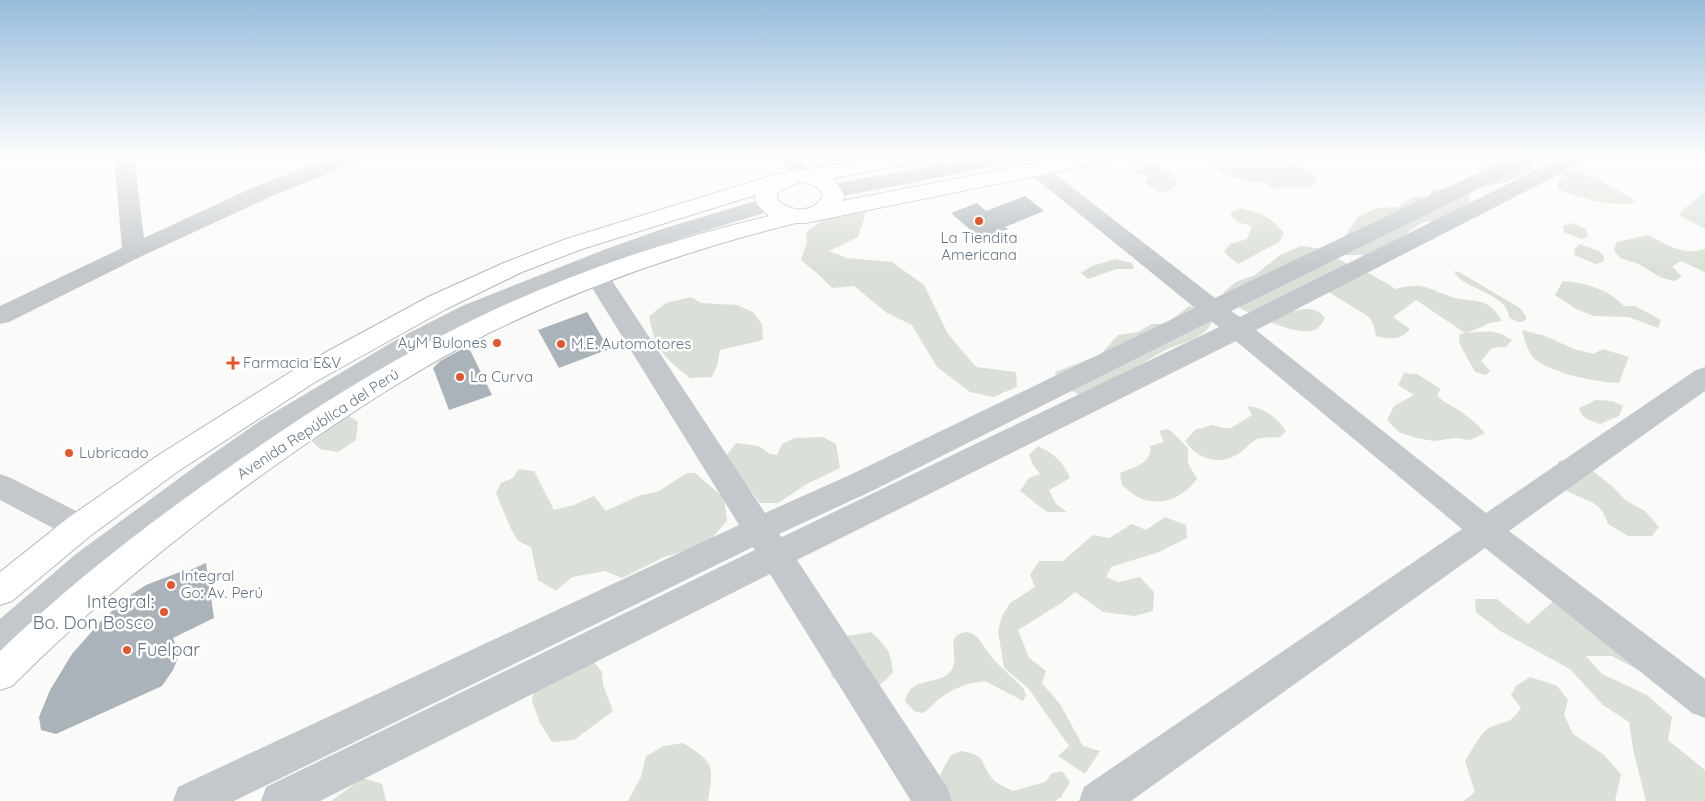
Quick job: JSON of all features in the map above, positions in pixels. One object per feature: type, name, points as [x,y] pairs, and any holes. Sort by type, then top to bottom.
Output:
[{"type":"highway","points":[[0,591],[79,527],[167,464],[306,375],[437,303],[514,267],[574,244],[728,194]]},
{"type":"highway","points":[[766,194],[769,204],[777,211],[809,214],[832,202],[833,194]]},
{"type":"highway","name":"Avenida República del Perú","points":[[0,674],[117,567],[215,492],[320,419],[393,374],[483,326],[598,278],[687,245],[892,194]]},
{"type":"street","points":[[128,194],[134,251]]},
{"type":"street","points":[[0,316],[257,194]]},
{"type":"street","points":[[1066,194],[1214,309],[1486,530],[1705,701]]},
{"type":"street","points":[[280,801],[497,692],[768,543],[862,482],[1451,194]]},
{"type":"street","points":[[192,801],[768,543],[1238,329],[1504,194]]},
{"type":"street","points":[[0,640],[87,564],[214,468],[270,429],[410,343],[472,312],[614,254],[673,233],[769,204]]},
{"type":"street","points":[[598,278],[933,801]]},
{"type":"street","points":[[1098,801],[1705,377]]},
{"type":"street","points":[[0,486],[79,527]]},
{"type":"shaded area","points":[[1429,194],[1468,194],[1470,201],[1443,222],[1432,221],[1420,224],[1412,229],[1407,233],[1410,244],[1372,255],[1344,255],[1344,238],[1358,217],[1377,208],[1399,207],[1412,197],[1428,197]]},
{"type":"shaded area","points":[[1573,194],[1624,194],[1636,202],[1616,204],[1586,199]]},
{"type":"shaded area","points":[[1700,194],[1705,194],[1705,229],[1679,215],[1683,209]]},
{"type":"shaded area","points":[[867,208],[858,237],[829,251],[847,258],[892,262],[924,285],[948,334],[976,367],[1016,372],[1017,387],[993,397],[970,392],[937,367],[912,325],[887,313],[854,286],[832,288],[801,260],[807,242],[806,232],[827,217]]},
{"type":"shaded area","points":[[1240,208],[1265,216],[1284,233],[1279,242],[1238,264],[1224,252],[1230,244],[1247,239],[1252,226],[1237,222],[1231,216],[1231,212]]},
{"type":"shaded area","points":[[1572,223],[1586,229],[1588,237],[1581,239],[1564,232],[1563,226]]},
{"type":"shaded area","points":[[1648,235],[1669,246],[1682,250],[1697,251],[1705,249],[1705,272],[1681,261],[1672,266],[1682,277],[1674,281],[1660,277],[1639,264],[1620,258],[1614,250],[1617,242]]},
{"type":"shaded area","points":[[1579,244],[1599,251],[1604,257],[1603,262],[1596,264],[1574,255],[1575,249]]},
{"type":"shaded area","points":[[1301,246],[1324,249],[1347,264],[1370,274],[1396,289],[1412,286],[1425,287],[1452,297],[1486,304],[1497,313],[1502,321],[1490,323],[1467,333],[1495,332],[1512,340],[1506,347],[1492,348],[1481,361],[1490,371],[1486,375],[1475,372],[1459,343],[1460,334],[1465,333],[1416,300],[1393,317],[1410,329],[1407,333],[1399,337],[1386,338],[1376,336],[1369,317],[1329,292],[1287,306],[1294,311],[1311,309],[1322,314],[1325,318],[1323,322],[1318,328],[1311,331],[1292,329],[1252,315],[1224,297],[1224,292],[1236,282],[1255,275],[1280,255]]},
{"type":"shaded area","points":[[1115,259],[1132,263],[1134,269],[1117,269],[1088,279],[1081,273],[1092,266]]},
{"type":"shaded area","points":[[1454,271],[1459,272],[1520,308],[1527,318],[1521,322],[1509,317],[1501,302],[1466,283]]},
{"type":"shaded area","points":[[1563,281],[1580,283],[1596,288],[1611,295],[1624,306],[1635,306],[1661,320],[1658,328],[1629,317],[1594,316],[1576,309],[1555,295]]},
{"type":"shaded area","points":[[691,297],[701,303],[737,305],[753,312],[762,324],[763,340],[720,350],[717,366],[712,377],[690,378],[662,352],[654,337],[649,316],[666,303]]},
{"type":"shaded area","points":[[1189,306],[1198,308],[1212,322],[1196,338],[1167,350],[1080,395],[1058,385],[1055,372],[1100,355],[1118,335],[1138,332],[1152,324],[1166,324]]},
{"type":"shaded area","points":[[1522,330],[1545,336],[1574,349],[1593,354],[1603,349],[1629,357],[1619,383],[1573,376],[1538,362],[1530,353]]},
{"type":"shaded area","points":[[1404,373],[1417,374],[1441,389],[1437,395],[1439,397],[1468,417],[1485,433],[1470,440],[1455,438],[1434,441],[1416,438],[1399,432],[1387,420],[1394,406],[1414,395],[1398,385]]},
{"type":"shaded area","points":[[1596,400],[1612,401],[1623,406],[1619,416],[1600,424],[1586,419],[1579,408]]},
{"type":"shaded area","points":[[1249,406],[1270,414],[1286,431],[1280,437],[1257,439],[1234,456],[1219,460],[1211,460],[1204,457],[1185,441],[1195,430],[1213,425],[1231,428],[1252,415],[1248,408]]},
{"type":"shaded area","points":[[347,415],[358,422],[356,440],[338,452],[320,449],[311,440]]},
{"type":"shaded area","points":[[1166,429],[1171,431],[1188,448],[1188,463],[1197,479],[1178,496],[1155,502],[1136,496],[1122,485],[1120,473],[1136,467],[1145,461],[1150,452],[1150,446],[1164,442],[1159,431]]},
{"type":"shaded area","points":[[823,437],[836,444],[840,468],[807,484],[778,503],[760,503],[749,488],[722,461],[736,443],[759,446],[770,454],[777,455],[782,444],[795,438]]},
{"type":"shaded area","points":[[1038,446],[1057,459],[1068,472],[1070,478],[1049,490],[1056,504],[1067,512],[1047,512],[1020,491],[1029,478],[1040,474],[1033,465],[1029,455]]},
{"type":"shaded area","points":[[1571,459],[1593,471],[1613,487],[1625,500],[1645,511],[1659,527],[1652,536],[1628,536],[1608,524],[1598,506],[1569,492],[1551,476],[1559,461]]},
{"type":"shaded area","points":[[519,469],[534,471],[554,510],[574,505],[594,496],[606,511],[638,496],[659,491],[687,473],[695,473],[724,498],[727,521],[707,544],[664,557],[622,578],[605,571],[572,577],[556,591],[538,580],[531,547],[518,541],[496,493],[501,483],[513,478]]},
{"type":"shaded area","points":[[1165,517],[1186,525],[1187,538],[1159,552],[1111,567],[1106,577],[1118,582],[1140,577],[1154,592],[1153,611],[1135,616],[1103,612],[1075,592],[1063,602],[1018,630],[1029,658],[1046,671],[1042,683],[1060,704],[1083,746],[1100,751],[1085,774],[1058,756],[1069,746],[1028,688],[1004,668],[998,631],[1002,616],[1010,603],[1035,587],[1030,575],[1039,561],[1063,561],[1093,535],[1109,538],[1132,524],[1146,530]]},
{"type":"shaded area","points":[[1561,594],[1638,670],[1612,656],[1586,656],[1602,674],[1647,695],[1672,717],[1668,740],[1705,770],[1705,801],[1646,801],[1633,749],[1629,722],[1603,705],[1570,669],[1500,631],[1476,612],[1475,599],[1497,599],[1528,624]]},
{"type":"shaded area","points":[[871,632],[887,649],[893,672],[881,684],[869,689],[849,686],[832,677],[828,661],[841,637]]},
{"type":"shaded area","points":[[967,632],[978,638],[994,660],[1023,688],[1026,695],[1023,701],[985,681],[951,691],[922,713],[914,711],[905,701],[908,693],[912,688],[924,682],[944,677],[949,673],[953,667],[953,643],[955,638],[959,634]]},
{"type":"shaded area","points":[[591,658],[602,672],[603,685],[613,711],[574,740],[552,742],[540,723],[532,701],[535,684]]},
{"type":"shaded area","points":[[1530,677],[1557,686],[1568,700],[1564,715],[1573,734],[1603,754],[1621,774],[1615,801],[1464,801],[1475,792],[1465,761],[1486,730],[1510,720],[1517,714],[1521,708],[1511,695],[1516,686]]},
{"type":"shaded area","points":[[683,743],[701,755],[709,766],[711,779],[708,801],[628,801],[641,777],[646,756],[664,746]]},
{"type":"shaded area","points":[[960,751],[979,757],[994,780],[1013,791],[1045,782],[1052,773],[1062,771],[1070,782],[1061,797],[1055,801],[952,801],[940,775],[950,756]]},
{"type":"shaded area","points":[[363,778],[382,784],[386,801],[331,801]]},
{"type":"building","points":[[1025,196],[1044,211],[1005,227],[1008,229],[982,240],[951,213],[977,203],[986,211]]},
{"type":"building","points":[[587,312],[609,349],[559,368],[538,330]]},
{"type":"building","name":"La Curva","points":[[468,346],[492,395],[449,410],[433,368],[440,361]]},
{"type":"building","name":"Fuelpar","points":[[206,563],[214,618],[173,638],[179,655],[173,670],[162,686],[56,734],[41,730],[39,717],[50,690],[72,654],[102,620],[126,598],[146,585],[180,572],[186,572]]},
{"type":"place","name":"La Tiendita Americana","points":[[979,221]]},
{"type":"place","name":"AyM Bulones","points":[[497,343]]},
{"type":"place","name":"M.E. Automotores","points":[[561,344]]},
{"type":"place","name":"Farmacia E&V","points":[[233,363]]},
{"type":"place","name":"La Curva","points":[[460,377]]},
{"type":"place","name":"Lubricado","points":[[69,453]]},
{"type":"place","name":"Integral Go: Av. Perú","points":[[171,585]]},
{"type":"place","name":"Integral: Bo. Don Bosco","points":[[164,612]]},
{"type":"place","name":"Fuelpar","points":[[127,650]]}]
